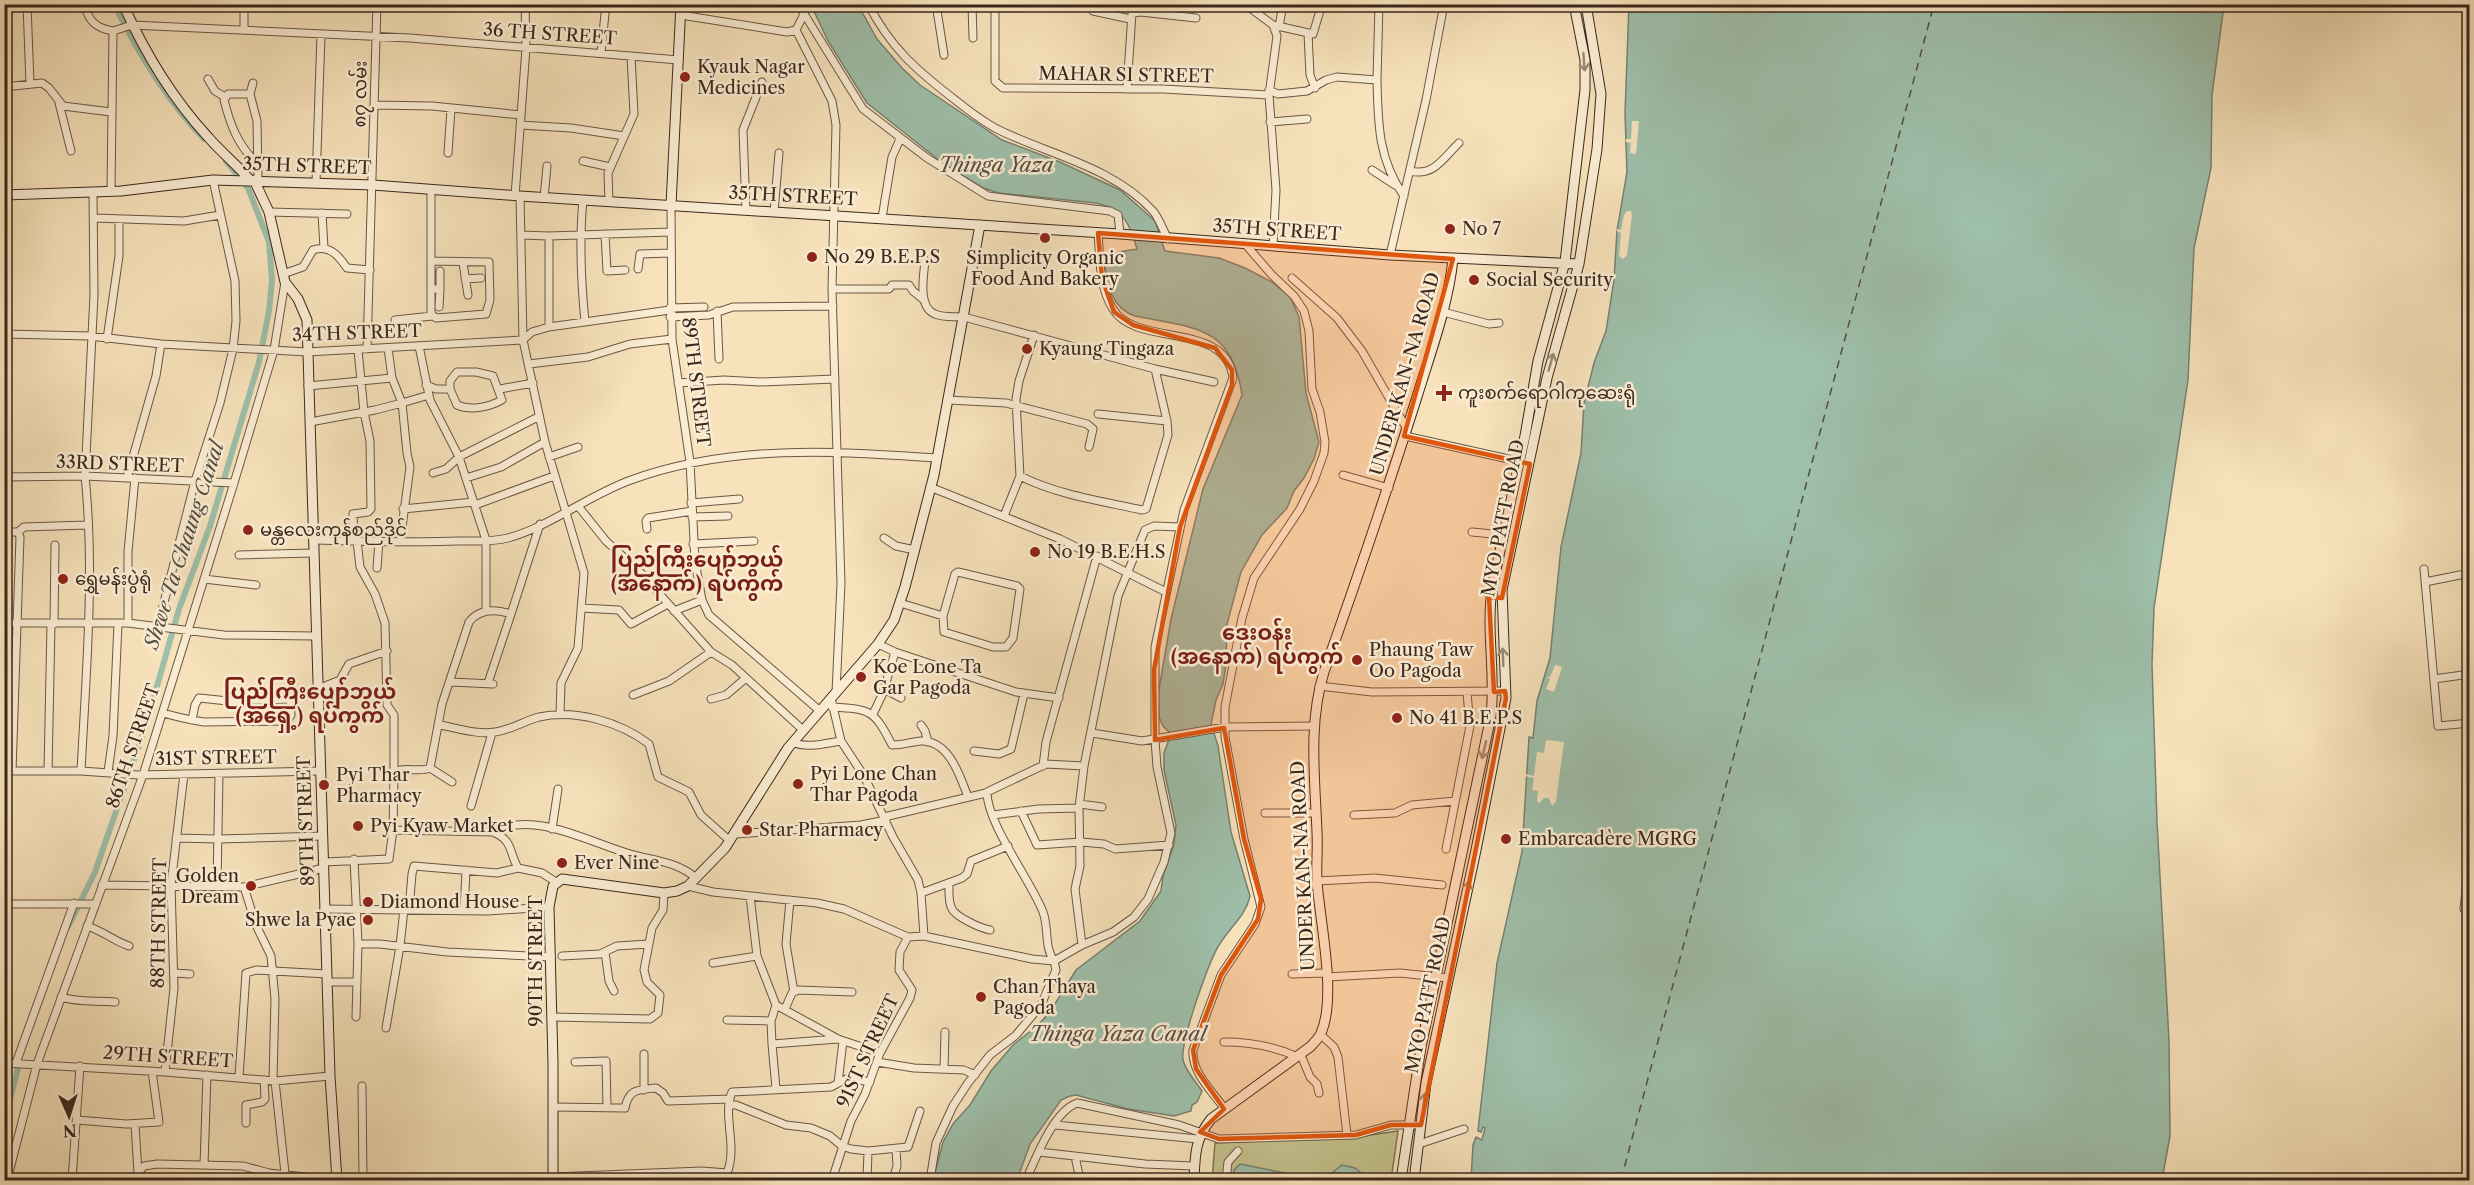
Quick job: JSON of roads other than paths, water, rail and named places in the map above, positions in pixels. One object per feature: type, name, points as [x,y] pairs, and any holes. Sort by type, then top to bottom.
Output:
[{"type":"main road","points":[[123,4],[128,26],[186,110],[248,180],[269,212],[284,278]]},
{"type":"main road","name":"MYO PATT ROAD","points":[[1401,1180],[1421,1047],[1485,748],[1494,692],[1490,597],[1538,361],[1565,262],[1585,90],[1585,60],[1574,4]]},
{"type":"main road","name":"MYO PATT ROAD","points":[[1414,1180],[1426,1083],[1476,850],[1505,692],[1502,598],[1547,378],[1579,264],[1597,149],[1601,93],[1586,4]]},
{"type":"main road","name":"89TH STREET","points":[[671,205],[681,10]]},
{"type":"main road","name":"35TH STREET","points":[[4,195],[111,192],[213,180],[373,185],[1120,234],[1390,255],[1579,264]]},
{"type":"main road","name":"90TH STREET","points":[[553,1179],[549,907],[552,889],[561,879],[664,893],[688,886],[733,838],[774,768],[793,742],[833,699],[890,628],[900,603],[915,550],[937,458],[980,225]]},
{"type":"main road","name":"UNDER KAN-NA ROAD","points":[[1321,1035],[1326,1016],[1326,975],[1317,881],[1312,746],[1319,686],[1389,488],[1443,312],[1451,282],[1453,259]]},
{"type":"main road","name":"89TH STREET","points":[[284,278],[304,310],[307,320],[315,636],[335,1180]]},
{"type":"main road","points":[[1490,597],[1502,598]]},
{"type":"main road","points":[[1463,848],[1476,850]]},
{"type":"main road","points":[[1194,1180],[1199,1136],[1224,1108],[1299,1056],[1321,1035]]},
{"type":"street","points":[[4,9],[22,4]]},
{"type":"street","points":[[27,4],[30,84]]},
{"type":"street","points":[[84,4],[92,22],[104,30],[113,32],[111,192]]},
{"type":"street","points":[[244,4],[244,28]]},
{"type":"street","name":"၈၇ လမ်း","points":[[367,349],[377,4]]},
{"type":"street","points":[[525,4],[526,48],[520,116],[517,196],[523,340],[530,364],[538,417],[584,573],[578,648],[561,683],[560,715]]},
{"type":"street","points":[[601,53],[606,4]]},
{"type":"street","points":[[798,4],[858,103],[872,118],[900,139],[988,196],[1110,211],[1118,215],[1120,234]]},
{"type":"street","points":[[868,4],[893,44],[915,69],[968,110],[998,129],[1125,186],[1155,213],[1166,239]]},
{"type":"street","points":[[936,4],[944,55]]},
{"type":"street","points":[[972,4],[973,38]]},
{"type":"street","name":"MAHAR SI STREET","points":[[995,4],[995,81],[1008,89],[1127,89],[1278,94],[1315,88],[1334,77],[1377,80]]},
{"type":"street","points":[[1249,4],[1250,8],[1276,26],[1313,34],[1316,32],[1322,4]]},
{"type":"street","points":[[1274,246],[1276,190],[1269,93],[1278,42],[1276,26],[1283,4]]},
{"type":"street","points":[[1379,4],[1377,80],[1382,149],[1389,174],[1404,196]]},
{"type":"street","points":[[1390,255],[1410,171],[1444,4]]},
{"type":"street","points":[[681,10],[787,32],[796,30]]},
{"type":"street","points":[[1093,11],[1130,19]]},
{"type":"street","points":[[1127,89],[1132,13],[1196,18]]},
{"type":"street","points":[[796,30],[804,14]]},
{"type":"street","name":"36 TH STREET","points":[[113,32],[128,26],[244,28],[321,34],[375,35],[679,60]]},
{"type":"street","points":[[796,30],[829,96],[834,112],[837,157],[832,215],[832,289],[841,583],[833,699],[841,741],[861,770],[893,837],[912,868],[921,893],[924,936]]},
{"type":"street","points":[[1308,33],[1309,71],[1315,88]]},
{"type":"street","points":[[316,183],[321,34]]},
{"type":"street","points":[[609,201],[607,182],[610,167],[634,114],[631,56]]},
{"type":"street","points":[[207,79],[215,91],[225,97],[237,93],[250,94]]},
{"type":"street","points":[[746,210],[743,130],[762,82]]},
{"type":"street","points":[[248,180],[257,163],[257,121],[250,94],[253,83]]},
{"type":"street","points":[[4,87],[46,85],[59,103],[71,151]]},
{"type":"street","points":[[225,97],[233,130],[247,153],[257,163]]},
{"type":"street","points":[[59,103],[69,108],[111,112]]},
{"type":"street","points":[[375,105],[520,116]]},
{"type":"street","points":[[448,153],[451,109]]},
{"type":"street","points":[[1270,122],[1307,119]]},
{"type":"street","points":[[520,125],[571,128],[624,136]]},
{"type":"street","points":[[882,218],[892,157],[900,139]]},
{"type":"street","points":[[1410,171],[1422,174],[1431,171],[1460,143]]},
{"type":"street","points":[[774,212],[779,153]]},
{"type":"street","points":[[583,161],[610,167]]},
{"type":"street","points":[[544,198],[547,166]]},
{"type":"street","points":[[1372,170],[1397,186]]},
{"type":"street","points":[[158,626],[195,481],[220,403],[232,349],[237,294],[213,180]]},
{"type":"street","points":[[432,190],[432,316]]},
{"type":"street","points":[[81,771],[88,624],[85,476],[90,336],[94,295],[93,192]]},
{"type":"street","points":[[583,200],[580,235],[585,322]]},
{"type":"street","name":"89TH STREET","points":[[671,205],[672,339],[690,462],[693,544],[702,600],[709,615],[715,621],[820,711]]},
{"type":"street","points":[[269,212],[347,214]]},
{"type":"street","points":[[322,213],[324,248]]},
{"type":"street","points":[[94,218],[184,221],[220,215]]},
{"type":"street","points":[[107,339],[119,256],[119,220]]},
{"type":"street","points":[[520,235],[670,232]]},
{"type":"street","points":[[688,886],[713,892],[790,900],[844,909],[908,937],[924,936],[1032,959],[1054,961],[1124,926],[1142,909],[1154,889],[1169,845],[1170,825],[1158,767],[1155,658],[1166,592],[1180,527],[1232,385],[1232,370],[1224,356],[1215,348],[1177,335],[1133,325],[1114,312],[1102,278],[1098,233]]},
{"type":"street","points":[[605,234],[607,271],[625,270]]},
{"type":"street","points":[[549,236],[549,327]]},
{"type":"street","points":[[1224,1108],[1196,1069],[1192,1059],[1193,1050],[1221,975],[1255,924],[1261,907],[1244,839],[1222,728],[1226,698],[1250,588],[1258,569],[1300,509],[1314,481],[1324,453],[1325,442],[1320,412],[1312,389],[1309,332],[1304,311],[1294,296],[1246,245]]},
{"type":"street","points":[[284,278],[303,267],[313,250],[324,248],[330,250],[347,268],[370,270]]},
{"type":"street","points":[[638,269],[640,254],[670,253]]},
{"type":"street","points":[[924,260],[924,300]]},
{"type":"street","points":[[395,320],[486,314],[490,300],[489,262],[431,261]]},
{"type":"street","points":[[463,262],[468,295]]},
{"type":"street","points":[[439,307],[440,271]]},
{"type":"street","name":"86TH STREET","points":[[7,1180],[34,1064],[61,997],[163,713],[185,631],[204,579],[271,350],[284,278]]},
{"type":"street","points":[[465,279],[481,278]]},
{"type":"street","points":[[1292,278],[1337,318],[1362,351],[1406,432],[1530,464]]},
{"type":"street","points":[[832,289],[889,289],[892,285],[909,285],[936,315],[964,317],[1155,369],[1215,382]]},
{"type":"street","points":[[431,289],[440,289]]},
{"type":"street","points":[[670,312],[709,315],[717,311],[744,307],[833,306]]},
{"type":"street","points":[[670,312],[704,307]]},
{"type":"street","points":[[717,311],[719,359]]},
{"type":"street","name":"34TH STREET","points":[[4,334],[90,336],[161,344],[307,352],[523,340],[532,332],[549,327],[670,312]]},
{"type":"street","points":[[1443,312],[1489,324],[1498,323]]},
{"type":"street","points":[[1004,516],[1020,476],[1016,406],[1019,381],[1034,335]]},
{"type":"street","points":[[530,364],[588,357],[630,344],[672,339]]},
{"type":"street","points":[[128,623],[131,478],[156,376],[161,344]]},
{"type":"street","points":[[419,346],[429,395],[459,457],[486,540],[486,611]]},
{"type":"street","points":[[388,348],[392,378],[402,403],[410,467],[400,542]]},
{"type":"street","points":[[102,885],[244,887],[354,859],[389,859],[393,830],[394,715],[387,705],[387,651],[383,617],[375,594],[360,567],[353,514],[368,512],[371,509],[370,441],[364,412],[358,350]]},
{"type":"street","points":[[1020,476],[1038,484],[1089,499],[1144,510],[1149,504],[1168,435],[1155,369]]},
{"type":"street","points":[[466,371],[494,376],[500,389],[503,398],[501,401],[480,407],[463,408],[457,405],[450,389],[450,381],[457,372],[466,371]]},
{"type":"street","points":[[308,386],[392,378]]},
{"type":"street","points":[[678,383],[724,380],[760,382],[835,379]]},
{"type":"street","points":[[500,389],[533,383]]},
{"type":"street","points":[[426,386],[441,390],[450,389]]},
{"type":"street","points":[[310,422],[364,412],[429,395]]},
{"type":"street","points":[[948,400],[987,401],[1016,406],[1087,424],[1093,429],[1089,447]]},
{"type":"street","points":[[1098,414],[1167,421]]},
{"type":"street","points":[[433,473],[446,470],[459,457],[538,417]]},
{"type":"street","points":[[466,478],[501,466],[545,442]]},
{"type":"street","points":[[549,457],[578,447]]},
{"type":"street","points":[[313,540],[400,542],[508,538],[630,480],[690,462],[742,455],[837,453],[937,458]]},
{"type":"street","points":[[1343,475],[1389,488]]},
{"type":"street","name":"33RD STREET","points":[[4,477],[85,476],[231,483]]},
{"type":"street","points":[[403,509],[474,503],[554,476]]},
{"type":"street","points":[[930,487],[1097,556],[1166,592]]},
{"type":"street","points":[[647,529],[648,518],[739,499]]},
{"type":"street","points":[[578,506],[606,541],[641,573],[711,652],[732,665],[803,730]]},
{"type":"street","points":[[692,510],[728,516]]},
{"type":"street","points":[[451,682],[491,684],[540,524]]},
{"type":"street","points":[[4,532],[18,532],[24,528],[87,525]]},
{"type":"street","points":[[1082,945],[1076,889],[1080,866],[1080,806],[1084,766],[1118,596],[1145,530],[1149,526],[1180,527]]},
{"type":"street","points":[[8,771],[17,623],[20,537],[18,532]]},
{"type":"street","points":[[1472,532],[1503,535]]},
{"type":"street","points":[[884,538],[896,546],[915,550]]},
{"type":"street","points":[[377,568],[379,541]]},
{"type":"street","points":[[693,544],[754,541]]},
{"type":"street","points":[[48,771],[55,545]]},
{"type":"street","points":[[239,555],[313,553]]},
{"type":"street","points":[[1043,766],[1046,742],[1097,556]]},
{"type":"street","points":[[2424,569],[2438,726],[2469,723]]},
{"type":"street","points":[[958,572],[1017,586],[1020,589],[1013,638],[1006,647],[993,647],[984,642],[952,636],[944,632],[944,616],[955,574],[958,572]]},
{"type":"street","points":[[2425,582],[2469,573]]},
{"type":"street","points":[[204,579],[256,585]]},
{"type":"street","points":[[674,611],[702,600]]},
{"type":"street","points":[[900,603],[944,616]]},
{"type":"street","points":[[581,608],[620,610],[631,624],[668,604]]},
{"type":"street","points":[[430,768],[440,725],[442,704],[470,622],[474,616],[486,611],[499,610],[511,614]]},
{"type":"street","points":[[4,623],[128,623],[185,631],[261,637],[315,636]]},
{"type":"street","points":[[108,772],[113,736],[118,624]]},
{"type":"street","points":[[878,644],[895,652],[1024,694],[1059,698]]},
{"type":"street","points":[[318,689],[340,680],[349,664],[387,651]]},
{"type":"street","points":[[633,695],[669,681],[711,652]]},
{"type":"street","points":[[873,714],[884,689],[895,652]]},
{"type":"street","points":[[2434,679],[2469,674]]},
{"type":"street","points":[[711,699],[726,695],[746,678]]},
{"type":"street","points":[[1319,686],[1372,692],[1505,692]]},
{"type":"street","points":[[884,689],[901,698]]},
{"type":"street","points":[[1446,849],[1470,726],[1467,693]]},
{"type":"street","points":[[974,751],[999,753],[1011,749],[1024,694]]},
{"type":"street","points":[[163,713],[192,720],[287,721],[291,715],[290,699],[228,701],[199,698],[192,720]]},
{"type":"street","points":[[833,699],[873,714],[892,745],[928,742],[939,747],[949,757],[968,797]]},
{"type":"street","points":[[440,725],[492,733],[537,718],[560,715],[603,721],[648,742],[658,777],[689,792],[701,815],[733,838],[861,825],[986,793],[987,790],[1001,783],[1053,763],[1084,766]]},
{"type":"street","points":[[921,725],[928,742]]},
{"type":"street","points":[[1092,733],[1142,741],[1222,728],[1315,726]]},
{"type":"street","points":[[471,806],[492,733]]},
{"type":"street","points":[[793,742],[808,745],[841,741]]},
{"type":"street","points":[[394,772],[399,769],[426,770],[430,768]]},
{"type":"street","points":[[430,768],[452,782]]},
{"type":"street","name":"31ST STREET","points":[[8,771],[81,771],[140,775],[320,771]]},
{"type":"street","name":"88TH STREET","points":[[165,1072],[174,973],[171,885],[184,774]]},
{"type":"street","points":[[217,886],[219,774]]},
{"type":"street","points":[[552,829],[558,789]]},
{"type":"street","points":[[930,1180],[940,1131],[962,1092],[990,1055],[1016,1035],[1041,1005],[1056,970],[1049,953],[1043,910],[1008,846],[993,815],[986,793]]},
{"type":"street","points":[[1354,815],[1395,813],[1412,805],[1455,801]]},
{"type":"street","points":[[993,815],[1080,806],[1102,807]]},
{"type":"street","points":[[1021,811],[1037,845],[1081,842],[1104,844],[1114,849],[1169,845]]},
{"type":"street","points":[[1265,813],[1316,813]]},
{"type":"street","points":[[393,830],[493,832],[513,825],[570,831],[630,854],[670,862],[682,867],[696,878]]},
{"type":"street","points":[[493,832],[502,836],[512,849],[518,868]]},
{"type":"street","points":[[176,838],[323,836]]},
{"type":"street","points":[[921,893],[966,876],[971,861],[1008,846]]},
{"type":"street","points":[[2469,853],[2464,909],[2469,910]]},
{"type":"street","points":[[354,859],[358,944],[356,1017]]},
{"type":"street","points":[[386,1028],[414,866],[497,873],[518,868],[542,873],[556,882]]},
{"type":"street","points":[[464,911],[466,870]]},
{"type":"street","points":[[1317,881],[1375,878],[1442,885]]},
{"type":"street","points":[[949,884],[951,908],[955,913],[980,928],[990,930]]},
{"type":"street","points":[[244,887],[256,925],[271,956],[275,999],[274,1081],[285,1173]]},
{"type":"street","points":[[552,1017],[650,1019],[658,1013],[660,999],[656,990],[646,982],[644,976],[652,928],[663,910],[664,893]]},
{"type":"street","points":[[750,896],[757,956],[776,1005],[771,1021],[776,1089]]},
{"type":"street","points":[[785,1008],[794,992],[786,944],[790,900]]},
{"type":"street","points":[[16,1063],[76,903]]},
{"type":"street","points":[[4,904],[94,904]]},
{"type":"street","points":[[324,909],[464,911],[549,907]]},
{"type":"street","points":[[87,926],[102,931],[112,940],[129,946]]},
{"type":"street","name":"91ST STREET","points":[[832,1180],[842,1146],[880,1053],[910,998],[912,990],[899,970],[900,952],[908,937]]},
{"type":"street","points":[[358,944],[447,952],[551,957]]},
{"type":"street","points":[[562,956],[605,952],[617,946],[649,944]]},
{"type":"street","points":[[605,952],[609,981],[614,991]]},
{"type":"street","points":[[713,963],[757,956]]},
{"type":"street","points":[[239,1077],[245,975],[250,970],[273,970],[357,982]]},
{"type":"street","points":[[174,973],[190,974]]},
{"type":"street","points":[[1292,974],[1400,973],[1448,978]]},
{"type":"street","points":[[794,992],[801,990],[852,992]]},
{"type":"street","points":[[61,997],[79,1001],[115,1002]]},
{"type":"street","points":[[776,1005],[840,1040],[880,1053]]},
{"type":"street","points":[[727,1020],[771,1021]]},
{"type":"street","points":[[944,1069],[945,1032]]},
{"type":"street","points":[[1321,1035],[1334,1047],[1338,1057],[1347,1135]]},
{"type":"street","points":[[772,1044],[840,1040]]},
{"type":"street","points":[[838,1083],[840,1040]]},
{"type":"street","points":[[1224,1042],[1259,1045],[1284,1050],[1299,1056],[1310,1077],[1317,1084],[1319,1093]]},
{"type":"street","points":[[644,1054],[644,1090]]},
{"type":"street","points":[[575,1062],[606,1061],[607,1107]]},
{"type":"street","points":[[877,1062],[905,1067],[964,1070],[975,1075]]},
{"type":"street","name":"29TH STREET","points":[[4,1063],[207,1074],[274,1081],[330,1076]]},
{"type":"street","points":[[72,1180],[80,1066]]},
{"type":"street","points":[[76,1120],[135,1124],[159,1122],[152,1071]]},
{"type":"street","points":[[204,1165],[207,1074]]},
{"type":"street","points":[[727,1173],[732,1156],[730,1102],[732,1092],[831,1088],[848,1078],[870,1082]]},
{"type":"street","points":[[246,1123],[246,1105],[262,1102],[265,1099],[264,1080]]},
{"type":"street","points":[[362,1086],[363,1180]]},
{"type":"street","points":[[553,1107],[625,1108],[627,1098],[634,1091],[656,1088],[668,1101],[730,1102],[786,1125],[811,1128],[830,1136],[842,1146],[868,1151],[906,1149],[910,1145],[920,1111]]},
{"type":"street","points":[[1026,1180],[1055,1125],[1073,1104],[1082,1103],[1179,1125],[1199,1136]]},
{"type":"street","points":[[135,1124],[138,1173]]},
{"type":"street","points":[[1055,1125],[1219,1139],[1362,1134],[1391,1125],[1421,1125]]},
{"type":"street","points":[[1419,1144],[1464,1129]]},
{"type":"street","points":[[893,1180],[897,1166],[896,1149]]},
{"type":"street","points":[[867,1180],[868,1151]]},
{"type":"street","points":[[1226,1180],[1228,1162],[1238,1151]]},
{"type":"street","points":[[1039,1152],[1194,1166]]},
{"type":"street","points":[[1075,1156],[1080,1180]]},
{"type":"street","points":[[132,1180],[149,1165],[204,1165],[243,1166],[269,1173],[335,1180]]},
{"type":"street","points":[[373,1180],[553,1179],[702,1171],[727,1173],[732,1180]]},
{"type":"water","name":"Thinga Yaza Canal","points":[[811,5],[858,5],[877,39],[920,85],[1002,140],[1060,162],[1120,190],[1155,221],[1165,251],[1219,258],[1272,282],[1290,297],[1299,317],[1306,393],[1319,442],[1314,459],[1294,491],[1287,508],[1262,535],[1241,572],[1227,624],[1223,684],[1216,700],[1211,724],[1218,746],[1231,832],[1250,896],[1242,914],[1225,936],[1210,964],[1186,1036],[1183,1050],[1184,1064],[1202,1091],[1197,1102],[1192,1105],[1191,1111],[1174,1116],[1128,1109],[1076,1095],[1061,1100],[1030,1144],[1017,1180],[933,1180],[943,1142],[991,1071],[1013,1045],[1050,1012],[1076,970],[1140,921],[1161,891],[1163,876],[1174,844],[1176,825],[1164,770],[1164,753],[1171,734],[1163,726],[1159,717],[1158,695],[1171,619],[1203,489],[1242,395],[1237,372],[1229,355],[1219,342],[1192,328],[1127,313],[1116,302],[1109,287],[1105,262],[1107,258],[1115,254],[1137,249],[1132,232],[1119,214],[1113,209],[1096,203],[999,193],[983,188],[945,165],[867,103],[828,41]]},
{"type":"water","points":[[1629,5],[2224,5],[2212,95],[2211,168],[2194,248],[2188,380],[2154,608],[2152,664],[2157,822],[2169,1041],[2170,1136],[2162,1180],[1471,1180],[1473,1145],[1476,1137],[1482,1140],[1485,1128],[1483,1127],[1481,1132],[1478,1131],[1497,963],[1522,852],[1529,737],[1533,738],[1537,701],[1550,658],[1561,547],[1581,453],[1584,403],[1594,363],[1606,331],[1614,280],[1617,231],[1627,172],[1625,113]]},
{"type":"water","points":[[1240,1164],[1285,1173],[1284,1180],[1234,1180],[1234,1170]]},
{"type":"water","points":[[1342,1165],[1355,1168],[1369,1180],[1334,1180],[1333,1172]]},
{"type":"waterway","name":"Shwe Ta Chaung Canal","points":[[114,4],[165,92],[204,139]]},
{"type":"waterway","name":"Shwe Ta Chaung Canal","points":[[68,927],[95,872],[146,725],[179,609],[210,526],[259,362],[269,311],[272,280],[269,242],[248,188],[226,161]]},
{"type":"waterway","name":"Shwe Ta Chaung Canal","points":[[4,1122],[20,1061]]},
{"type":"place","name":"Kyauk Nagar Medicines","points":[[685,77]]},
{"type":"place","name":"No 7","points":[[1450,229]]},
{"type":"place","name":"Simplicity Organic Food And Bakery","points":[[1045,238]]},
{"type":"place","name":"No 29 B.E.P.S","points":[[812,257]]},
{"type":"place","name":"Social Security","points":[[1474,280]]},
{"type":"place","name":"Kyaung Tingaza","points":[[1027,349]]},
{"type":"place","name":"ကူးစက်ရောဂါကုဆေးရုံ","points":[[1444,393]]},
{"type":"place","name":"မန္တလေးကုန်စည်ဒိုင်","points":[[248,530]]},
{"type":"place","name":"No 19 B.E.H.S","points":[[1035,552]]},
{"type":"place","name":"ရွှေမန်းပွဲရုံ","points":[[63,579]]},
{"type":"place","name":"Phaung Taw Oo Pagoda","points":[[1357,660]]},
{"type":"place","name":"Koe Lone Ta Gar Pagoda","points":[[861,677]]},
{"type":"place","name":"No 41 B.E.P.S","points":[[1397,718]]},
{"type":"place","name":"Pyi Lone Chan Thar Pagoda","points":[[798,784]]},
{"type":"place","name":"Pyi Thar Pharmacy","points":[[324,785]]},
{"type":"place","name":"Pyi Kyaw Market","points":[[358,826]]},
{"type":"place","name":"Star Pharmacy","points":[[747,830]]},
{"type":"place","name":"Embarcadère MGRG","points":[[1506,839]]},
{"type":"place","name":"Ever Nine","points":[[562,863]]},
{"type":"place","name":"Golden Dream","points":[[251,886]]},
{"type":"place","name":"Diamond House","points":[[368,902]]},
{"type":"place","name":"Shwe la Pyae","points":[[368,920]]},
{"type":"place","name":"Chan Thaya Pagoda","points":[[981,997]]},
{"type":"district","name":"ပြည်ကြီးပျော်ဘွယ် (အနောက်) ရပ်ကွက်","points":[[697,572]]},
{"type":"district","name":"ဒေးဝန်း (အနောက်) ရပ်ကွက်","points":[[1257,645]]},
{"type":"district","name":"ပြည်ကြီးပျော်ဘွယ် (အရှေ့) ရပ်ကွက်","points":[[310,704]]},
{"type":"water label","name":"Thinga Yaza","points":[[996,165]]}]
